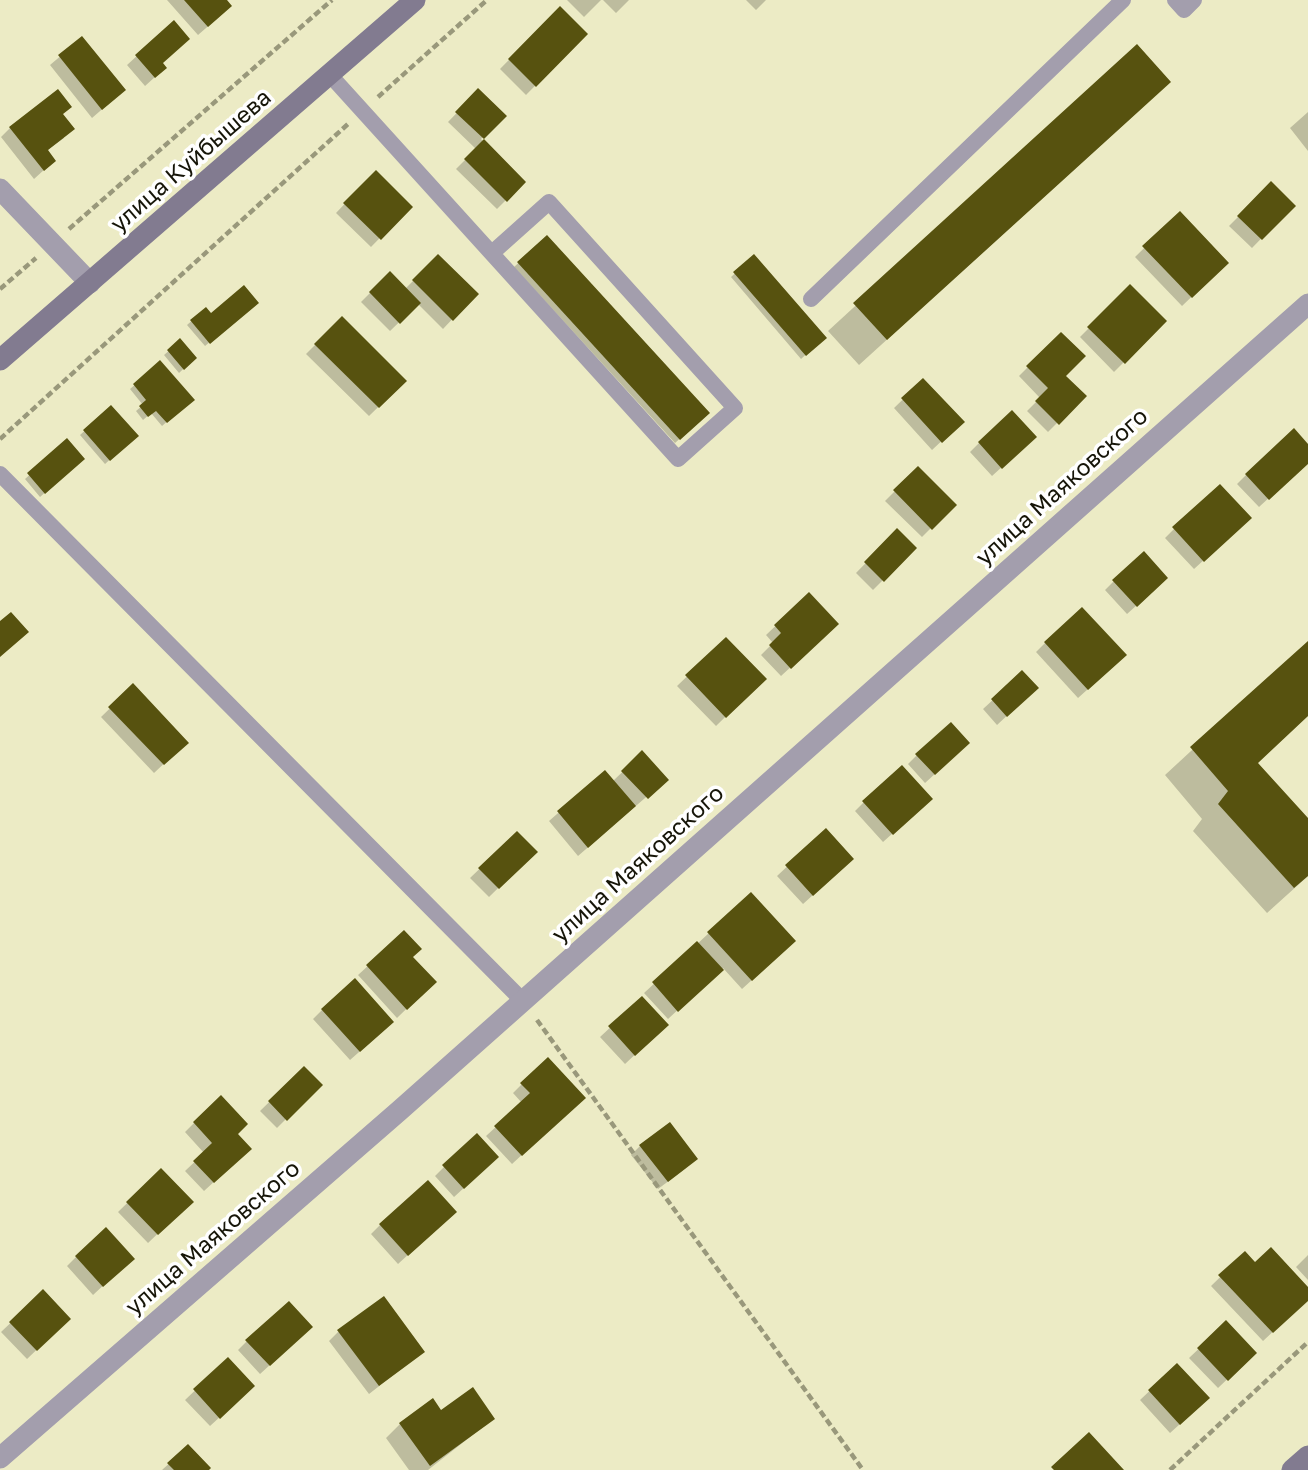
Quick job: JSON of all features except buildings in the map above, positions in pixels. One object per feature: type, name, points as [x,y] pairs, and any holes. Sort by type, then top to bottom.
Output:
[{"type":"street","name":"улица Куйбышева","points":[[0,360],[415,0]]},
{"type":"street","points":[[0,189],[90,283]]},
{"type":"street","name":"улица Маяковского","points":[[0,1458],[523,1001],[1308,304]]},
{"type":"street","points":[[1292,1470],[1308,1456]]},
{"type":"lane","points":[[811,299],[1123,0]]},
{"type":"lane","points":[[1175,0],[1184,10],[1194,0]]},
{"type":"lane","points":[[330,75],[678,459],[735,408],[549,202],[492,253]]},
{"type":"lane","points":[[0,474],[523,1001]]},
{"type":"path","points":[[59,237],[332,0]]},
{"type":"path","points":[[0,439],[487,0]]},
{"type":"path","points":[[0,289],[38,256]]},
{"type":"path","points":[[523,1001],[863,1470]]},
{"type":"path","points":[[1170,1470],[1308,1342]]}]
